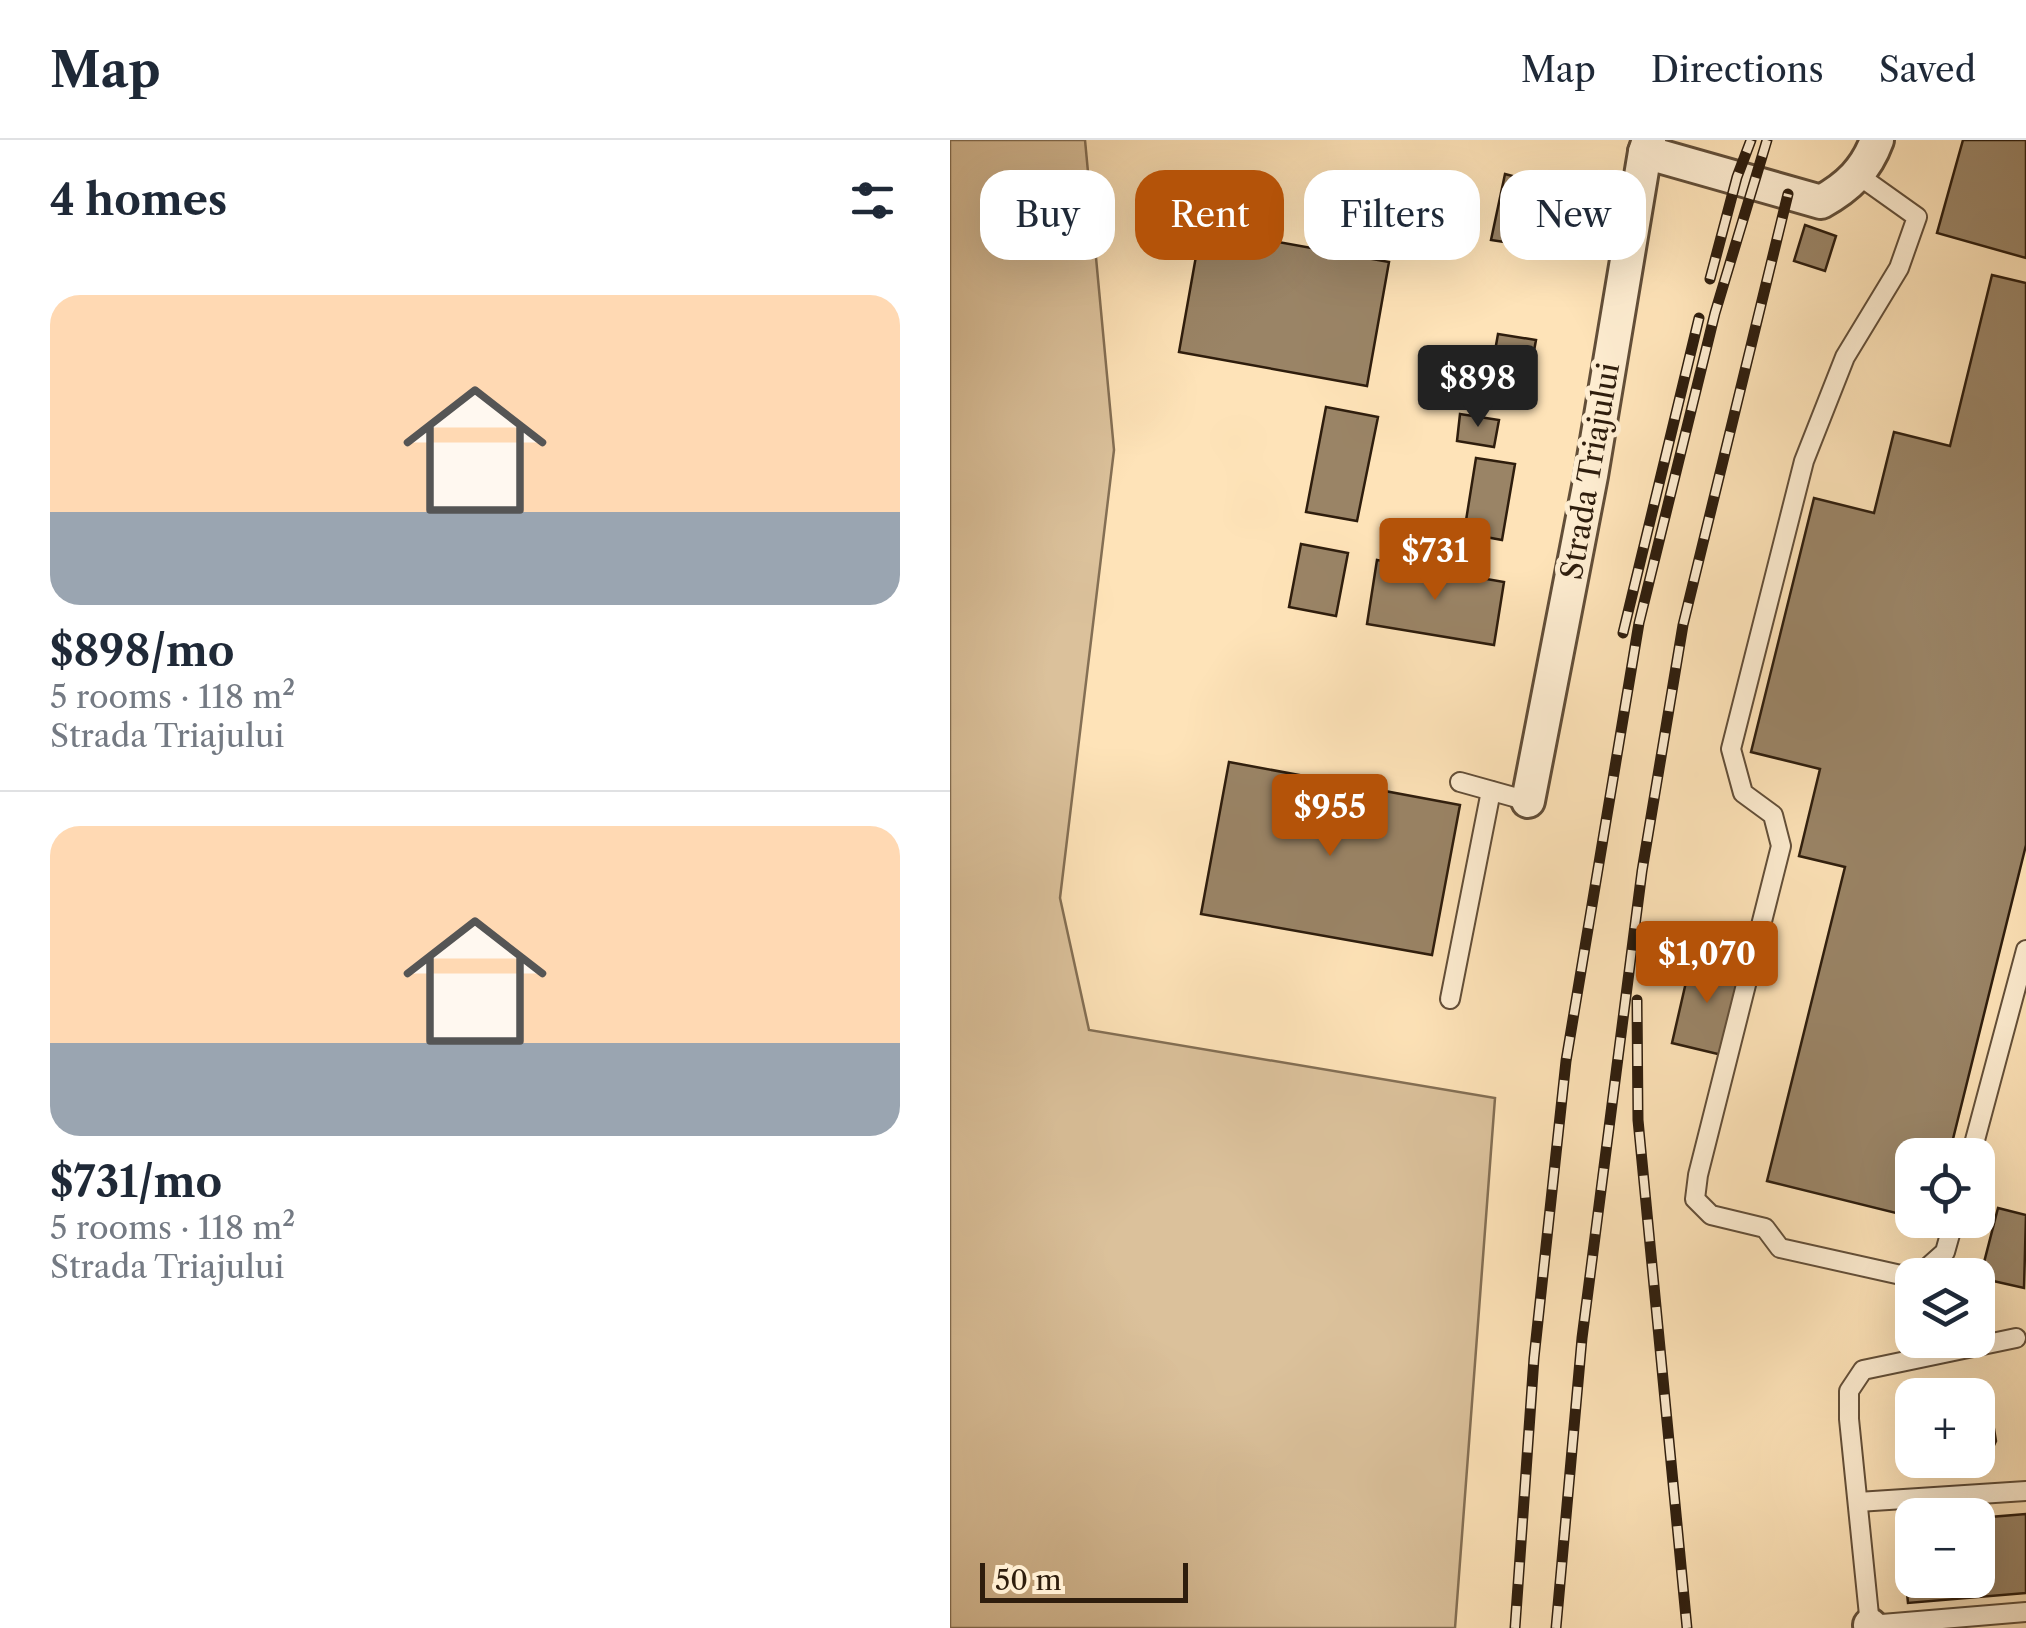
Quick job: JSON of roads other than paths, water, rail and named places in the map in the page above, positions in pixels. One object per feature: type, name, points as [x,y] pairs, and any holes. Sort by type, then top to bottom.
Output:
[{"type":"street","points":[[1647,146],[1820,202],[1842,190],[1858,174],[1877,140]]},
{"type":"street","name":"Strada Triajului","points":[[1528,801],[1591,476],[1647,146]]},
{"type":"lane","points":[[1858,174],[1917,216],[1900,268],[1846,358],[1804,461],[1732,750],[1744,793],[1773,814],[1781,846],[1695,1199],[1711,1215],[1766,1228],[1780,1248],[1901,1275],[1928,1268],[1945,1252],[1949,1238]]},
{"type":"lane","points":[[1460,782],[1528,801]]},
{"type":"lane","points":[[1450,999],[1491,791]]},
{"type":"lane","points":[[1976,1138],[2026,950]]},
{"type":"lane","points":[[2016,1338],[1863,1370],[1849,1391],[1870,1626],[2026,1612]]},
{"type":"lane","points":[[1858,1502],[2026,1491]]},
{"type":"railway","points":[[1710,279],[1751,140]]},
{"type":"railway","points":[[1515,1628],[1534,1358],[1566,1061],[1639,623],[1715,313],[1767,140]]},
{"type":"railway","points":[[1556,1628],[1582,1338],[1642,871],[1683,625],[1788,194]]},
{"type":"railway","points":[[1623,633],[1699,318]]},
{"type":"railway","points":[[1637,1000],[1638,1120],[1687,1628]]}]
